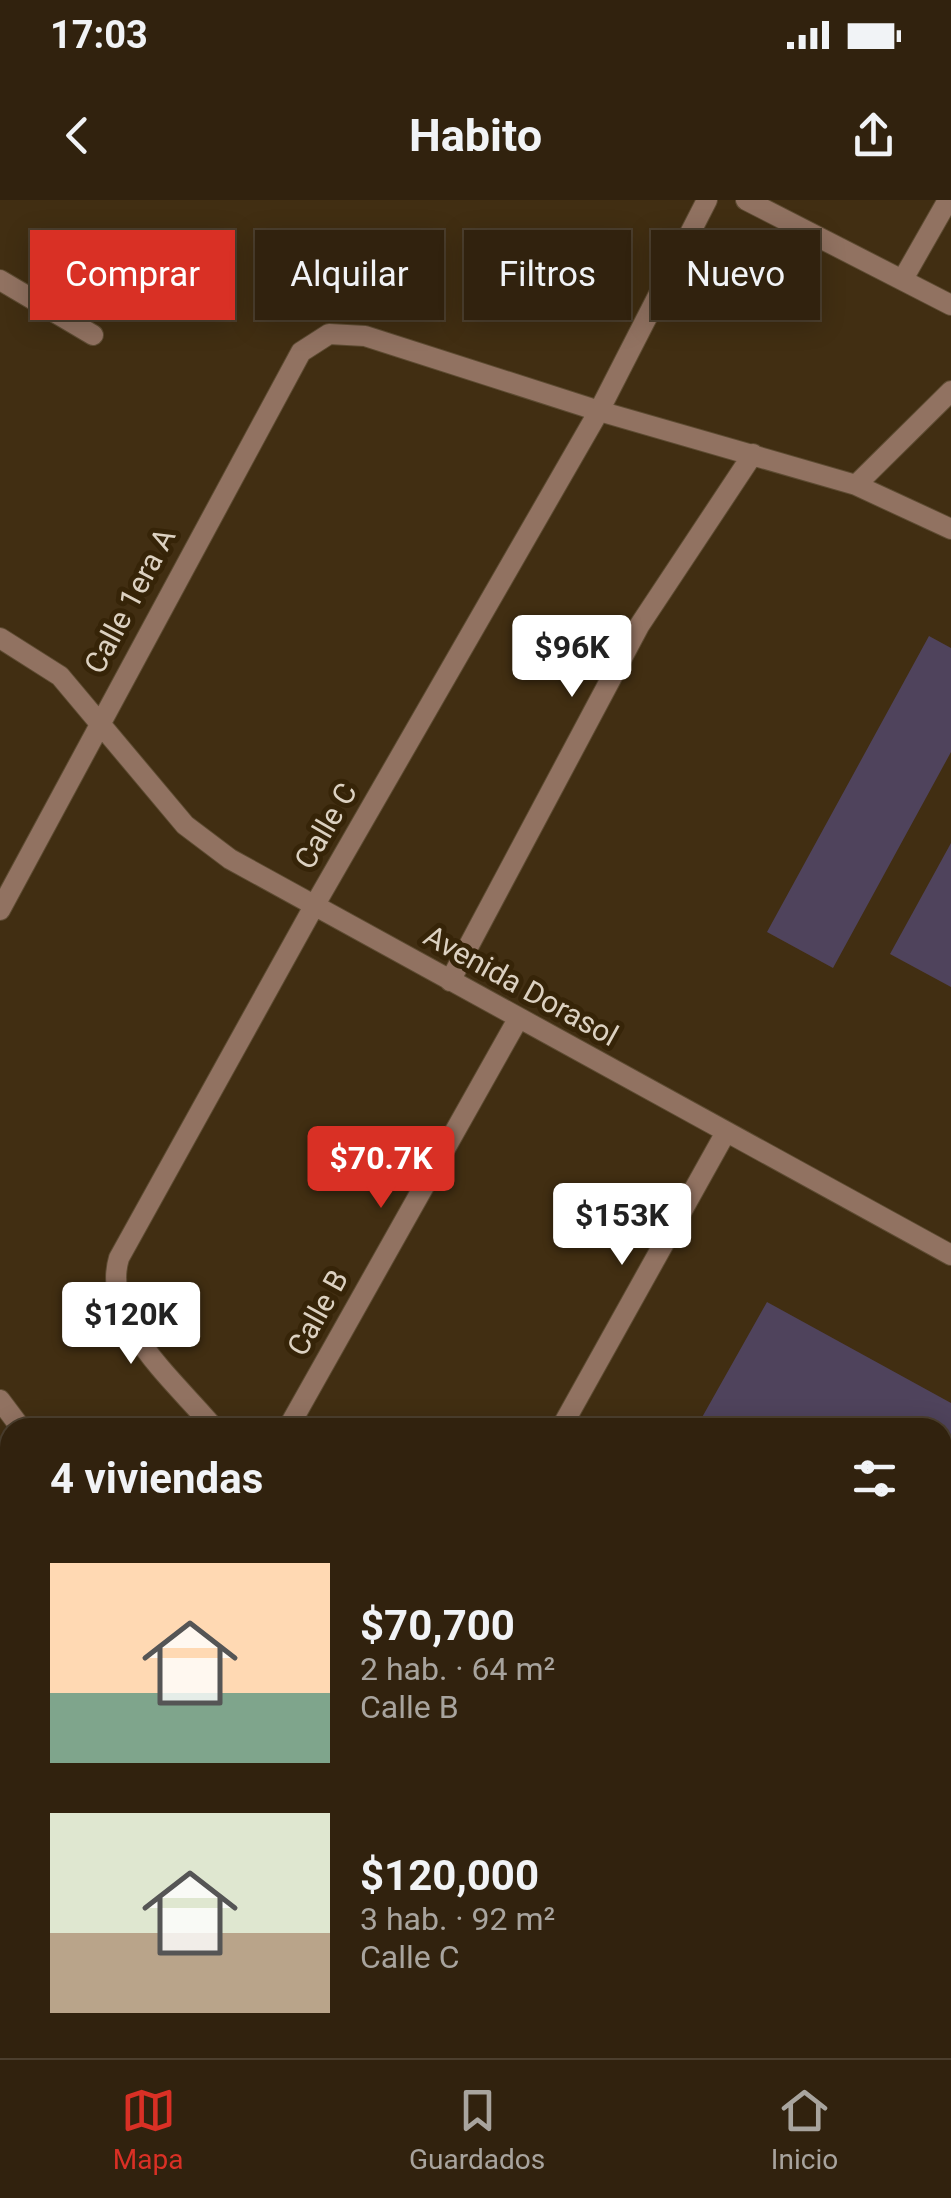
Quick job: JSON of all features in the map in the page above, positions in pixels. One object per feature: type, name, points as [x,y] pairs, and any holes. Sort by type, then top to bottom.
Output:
[{"type":"street","name":"Calle C","points":[[206,1418],[124,1320],[114,1276],[119,1258],[312,908],[599,411],[707,200]]},
{"type":"street","points":[[746,200],[951,305]]},
{"type":"street","points":[[904,280],[948,200]]},
{"type":"street","points":[[0,280],[93,335]]},
{"type":"street","name":"Calle 1era A","points":[[0,910],[301,352],[329,334],[365,336],[599,411]]},
{"type":"street","points":[[856,486],[951,391]]},
{"type":"street","points":[[599,411],[856,486],[951,529]]},
{"type":"street","points":[[450,982],[640,626],[753,454]]},
{"type":"street","name":"Avenida Dorasol","points":[[0,638],[60,676],[186,825],[230,859],[312,908],[951,1255]]},
{"type":"street","name":"Calle B","points":[[294,1418],[518,1019]]},
{"type":"street","points":[[567,1418],[726,1132]]},
{"type":"building","points":[[929,636],[951,648],[951,752],[833,968],[767,932]]},
{"type":"building","points":[[951,843],[951,987],[890,954]]},
{"type":"building","points":[[767,1302],[951,1403],[951,1418],[702,1418]]}]
